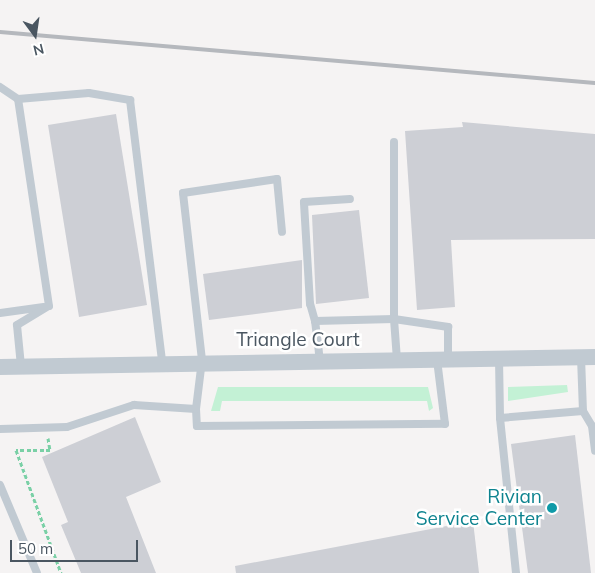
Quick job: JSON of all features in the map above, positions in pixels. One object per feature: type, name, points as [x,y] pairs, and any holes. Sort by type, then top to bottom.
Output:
[{"type":"street","name":"Triangle Court","points":[[0,367],[202,360],[443,360],[588,357]]},
{"type":"lane","points":[[0,87],[18,99],[90,93],[130,100],[162,361]]},
{"type":"lane","points":[[18,99],[49,306]]},
{"type":"lane","points":[[394,142],[394,319],[397,360]]},
{"type":"lane","points":[[282,232],[277,179],[183,192],[202,360],[196,409],[197,426],[445,424],[443,360],[448,327],[394,319],[315,321]]},
{"type":"lane","points":[[320,360],[304,202],[350,199]]},
{"type":"lane","points":[[0,314],[49,306]]},
{"type":"lane","points":[[21,366],[17,325],[49,306]]},
{"type":"lane","points":[[588,357],[583,411],[594,426],[595,451]]},
{"type":"lane","points":[[499,359],[500,418],[516,573]]},
{"type":"lane","points":[[0,429],[67,427],[134,405],[196,409]]},
{"type":"lane","points":[[500,418],[583,411]]},
{"type":"lane","points":[[0,485],[37,573]]},
{"type":"path","points":[[57,438],[47,438],[50,450],[16,450],[61,573]]},
{"type":"green space","points":[[567,385],[568,392],[508,401],[508,387]]},
{"type":"green space","points":[[218,387],[428,387],[433,408],[429,411],[427,401],[222,401],[220,411],[211,411]]},
{"type":"building","points":[[116,114],[147,305],[79,317],[48,125]]},
{"type":"building","points":[[462,122],[595,134],[595,239],[451,240],[455,307],[417,310],[405,131],[463,127]]},
{"type":"building","points":[[359,210],[369,298],[316,304],[312,215]]},
{"type":"building","points":[[302,260],[302,308],[209,320],[203,274]]},
{"type":"building","points":[[135,417],[161,482],[126,497],[156,573],[81,573],[61,525],[68,522],[42,457]]},
{"type":"building","name":"Rivian Service Center","points":[[575,435],[591,573],[528,573],[511,444]]},
{"type":"building","points":[[473,521],[479,573],[236,573],[235,566]]},
{"type":"railway","points":[[0,32],[595,83]]},
{"type":"place","name":"Rivian Service Center","points":[[552,508]]}]
